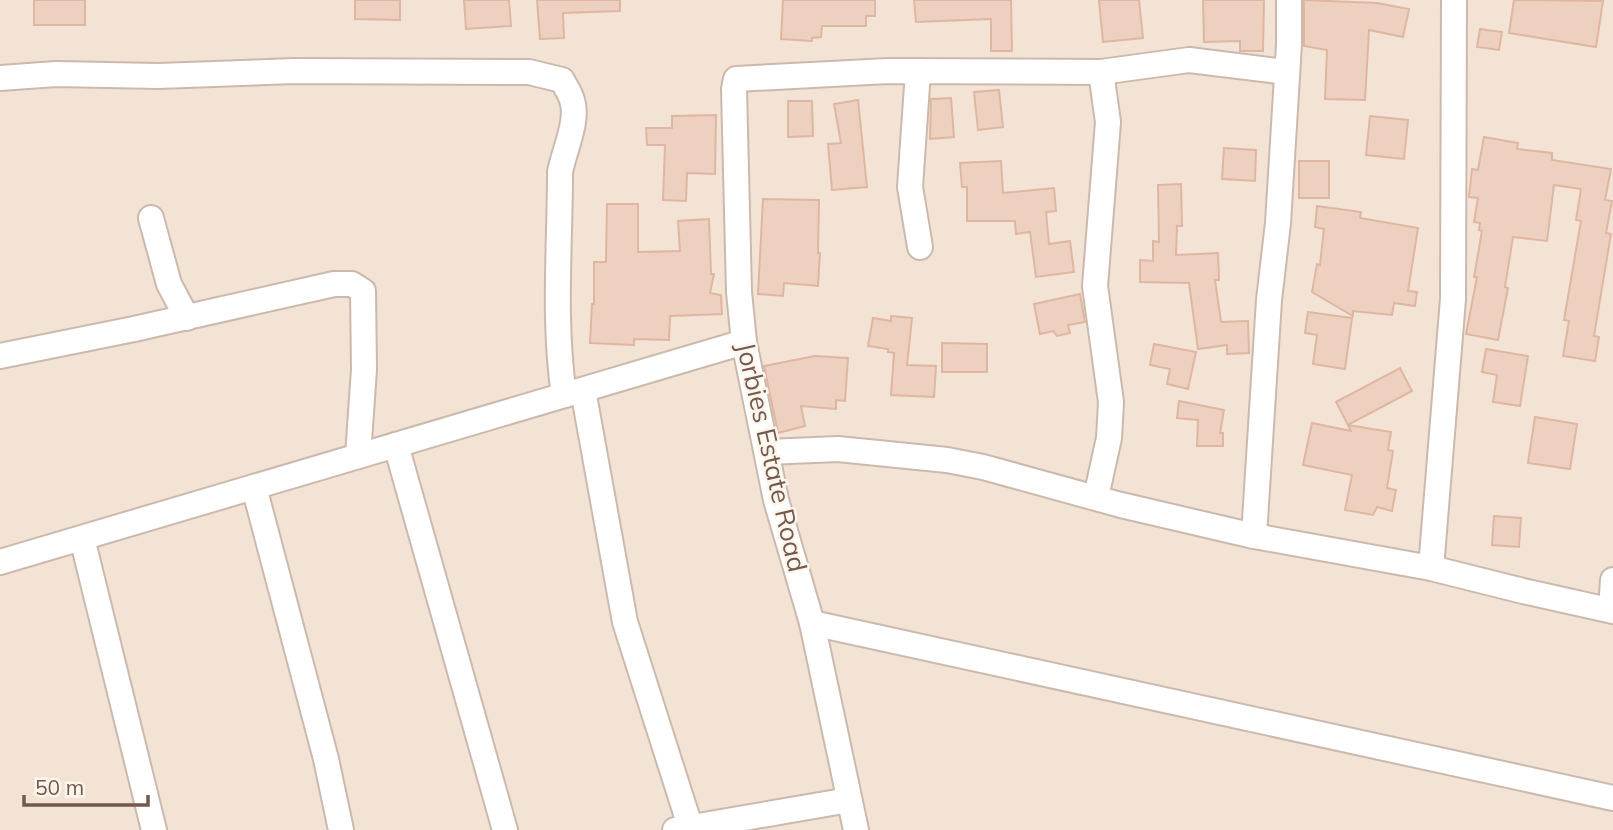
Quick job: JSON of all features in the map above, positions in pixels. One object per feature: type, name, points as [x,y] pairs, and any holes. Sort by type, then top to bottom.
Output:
[{"type":"street","points":[[1254,536],[1269,300],[1278,223],[1289,0]]},
{"type":"street","points":[[1431,568],[1454,299],[1454,0]]},
{"type":"street","points":[[920,247],[910,187],[918,71],[1101,72],[1189,60],[1286,72]]},
{"type":"street","points":[[0,78],[56,74],[158,76],[294,71],[529,72],[562,80],[573,102],[573,123],[560,172],[560,364],[574,393],[625,622],[682,828],[849,800]]},
{"type":"street","name":"Jorbies Estate Road","points":[[856,830],[812,622],[776,500],[744,342],[734,89],[736,79],[918,71]]},
{"type":"street","points":[[1096,497],[1108,438],[1111,402],[1096,286],[1108,122],[1101,72]]},
{"type":"street","points":[[151,218],[169,284],[187,318]]},
{"type":"street","points":[[0,356],[187,318],[334,284],[352,284],[363,291],[365,369],[358,456]]},
{"type":"street","points":[[0,562],[744,342]]},
{"type":"street","points":[[396,445],[505,830]]},
{"type":"street","points":[[768,452],[838,449],[947,460],[1254,536],[1431,568],[1612,610],[1613,580]]},
{"type":"street","points":[[254,487],[326,759],[341,830]]},
{"type":"street","points":[[82,538],[154,830]]},
{"type":"street","points":[[812,622],[1613,798]]},
{"type":"shaded area","points":[[0,0],[1613,0],[1613,830],[0,830]]},
{"type":"building","points":[[34,0],[85,0],[85,25],[34,25]]},
{"type":"building","points":[[355,0],[400,0],[400,20],[355,19]]},
{"type":"building","points":[[464,0],[509,0],[511,26],[466,29]]},
{"type":"building","points":[[537,0],[620,0],[620,11],[563,13],[564,38],[540,39]]},
{"type":"building","points":[[783,0],[875,0],[875,16],[866,16],[866,26],[822,26],[821,37],[812,38],[812,41],[781,39]]},
{"type":"building","points":[[914,0],[1011,0],[1012,51],[991,51],[991,19],[916,22]]},
{"type":"building","points":[[1099,0],[1139,0],[1143,38],[1103,42]]},
{"type":"building","points":[[1203,0],[1264,0],[1263,51],[1240,51],[1240,41],[1204,42]]},
{"type":"building","points":[[1304,0],[1377,3],[1409,9],[1403,37],[1369,30],[1365,100],[1325,99],[1327,50],[1304,46]]},
{"type":"building","points":[[1514,0],[1603,1],[1596,47],[1509,33]]},
{"type":"building","points":[[1480,29],[1502,32],[1499,50],[1477,47]]},
{"type":"building","points":[[999,90],[1003,127],[978,130],[974,92]]},
{"type":"building","points":[[951,98],[954,137],[930,139],[931,99]]},
{"type":"building","points":[[858,100],[867,187],[832,190],[828,144],[841,143],[834,104]]},
{"type":"building","points":[[788,101],[812,101],[813,136],[788,137]]},
{"type":"building","points":[[716,115],[715,174],[687,173],[686,201],[663,200],[665,145],[647,145],[646,128],[672,128],[672,116]]},
{"type":"building","points":[[1370,116],[1408,120],[1404,159],[1366,155]]},
{"type":"building","points":[[1484,137],[1518,143],[1517,149],[1552,153],[1552,160],[1611,169],[1605,200],[1612,201],[1606,233],[1611,234],[1594,336],[1599,337],[1595,361],[1563,356],[1569,321],[1564,320],[1581,221],[1576,220],[1581,189],[1554,185],[1547,241],[1513,237],[1505,287],[1508,288],[1498,340],[1466,334],[1477,277],[1474,277],[1482,231],[1479,230],[1480,223],[1474,222],[1478,198],[1469,197],[1472,169],[1478,170]]},
{"type":"building","points":[[1224,148],[1256,150],[1255,181],[1222,179]]},
{"type":"building","points":[[1001,161],[1003,193],[1054,188],[1056,211],[1046,212],[1049,244],[1070,241],[1074,272],[1036,277],[1030,232],[1016,234],[1015,221],[967,221],[967,187],[962,187],[960,163]]},
{"type":"building","points":[[1299,161],[1329,161],[1329,198],[1299,198]]},
{"type":"building","points":[[1181,184],[1182,226],[1177,226],[1176,255],[1218,253],[1219,280],[1215,280],[1221,322],[1248,321],[1249,353],[1227,354],[1227,345],[1198,349],[1189,283],[1140,282],[1140,260],[1153,261],[1153,241],[1159,242],[1158,185]]},
{"type":"building","points":[[763,199],[819,200],[818,286],[784,283],[783,296],[758,294]]},
{"type":"building","points":[[607,204],[638,204],[638,252],[680,251],[678,221],[709,219],[711,274],[714,274],[710,293],[721,295],[722,314],[670,316],[669,340],[634,339],[634,345],[590,343],[594,262],[606,262]]},
{"type":"building","points":[[1317,206],[1361,212],[1360,218],[1418,228],[1408,291],[1417,292],[1415,306],[1394,303],[1392,315],[1353,311],[1353,316],[1312,292],[1317,264],[1320,265],[1324,229],[1315,227]]},
{"type":"building","points":[[1080,294],[1085,322],[1068,325],[1070,333],[1057,336],[1053,331],[1040,334],[1034,304]]},
{"type":"building","points":[[1308,312],[1352,318],[1345,369],[1313,364],[1317,335],[1305,333]]},
{"type":"building","points":[[891,316],[912,318],[907,365],[936,366],[934,397],[891,395],[894,353],[888,352],[888,349],[868,346],[873,318],[891,321]]},
{"type":"building","points":[[942,343],[987,344],[987,372],[942,372]]},
{"type":"building","points":[[1154,344],[1196,352],[1188,389],[1167,384],[1170,369],[1150,365]]},
{"type":"building","points":[[1486,349],[1528,356],[1520,406],[1493,402],[1497,375],[1482,372]]},
{"type":"building","points":[[815,356],[848,358],[845,401],[836,400],[836,409],[801,406],[805,426],[778,433],[764,366]]},
{"type":"building","points":[[1400,368],[1412,391],[1348,425],[1336,402]]},
{"type":"building","points":[[1179,401],[1224,410],[1220,433],[1223,433],[1223,446],[1197,446],[1198,420],[1177,418]]},
{"type":"building","points":[[1535,417],[1577,424],[1570,469],[1528,463]]},
{"type":"building","points":[[1312,423],[1351,431],[1348,425],[1391,432],[1388,450],[1393,451],[1387,488],[1396,490],[1392,511],[1377,507],[1373,515],[1345,510],[1352,475],[1303,465]]},
{"type":"building","points":[[1494,516],[1521,518],[1519,547],[1492,545]]}]
